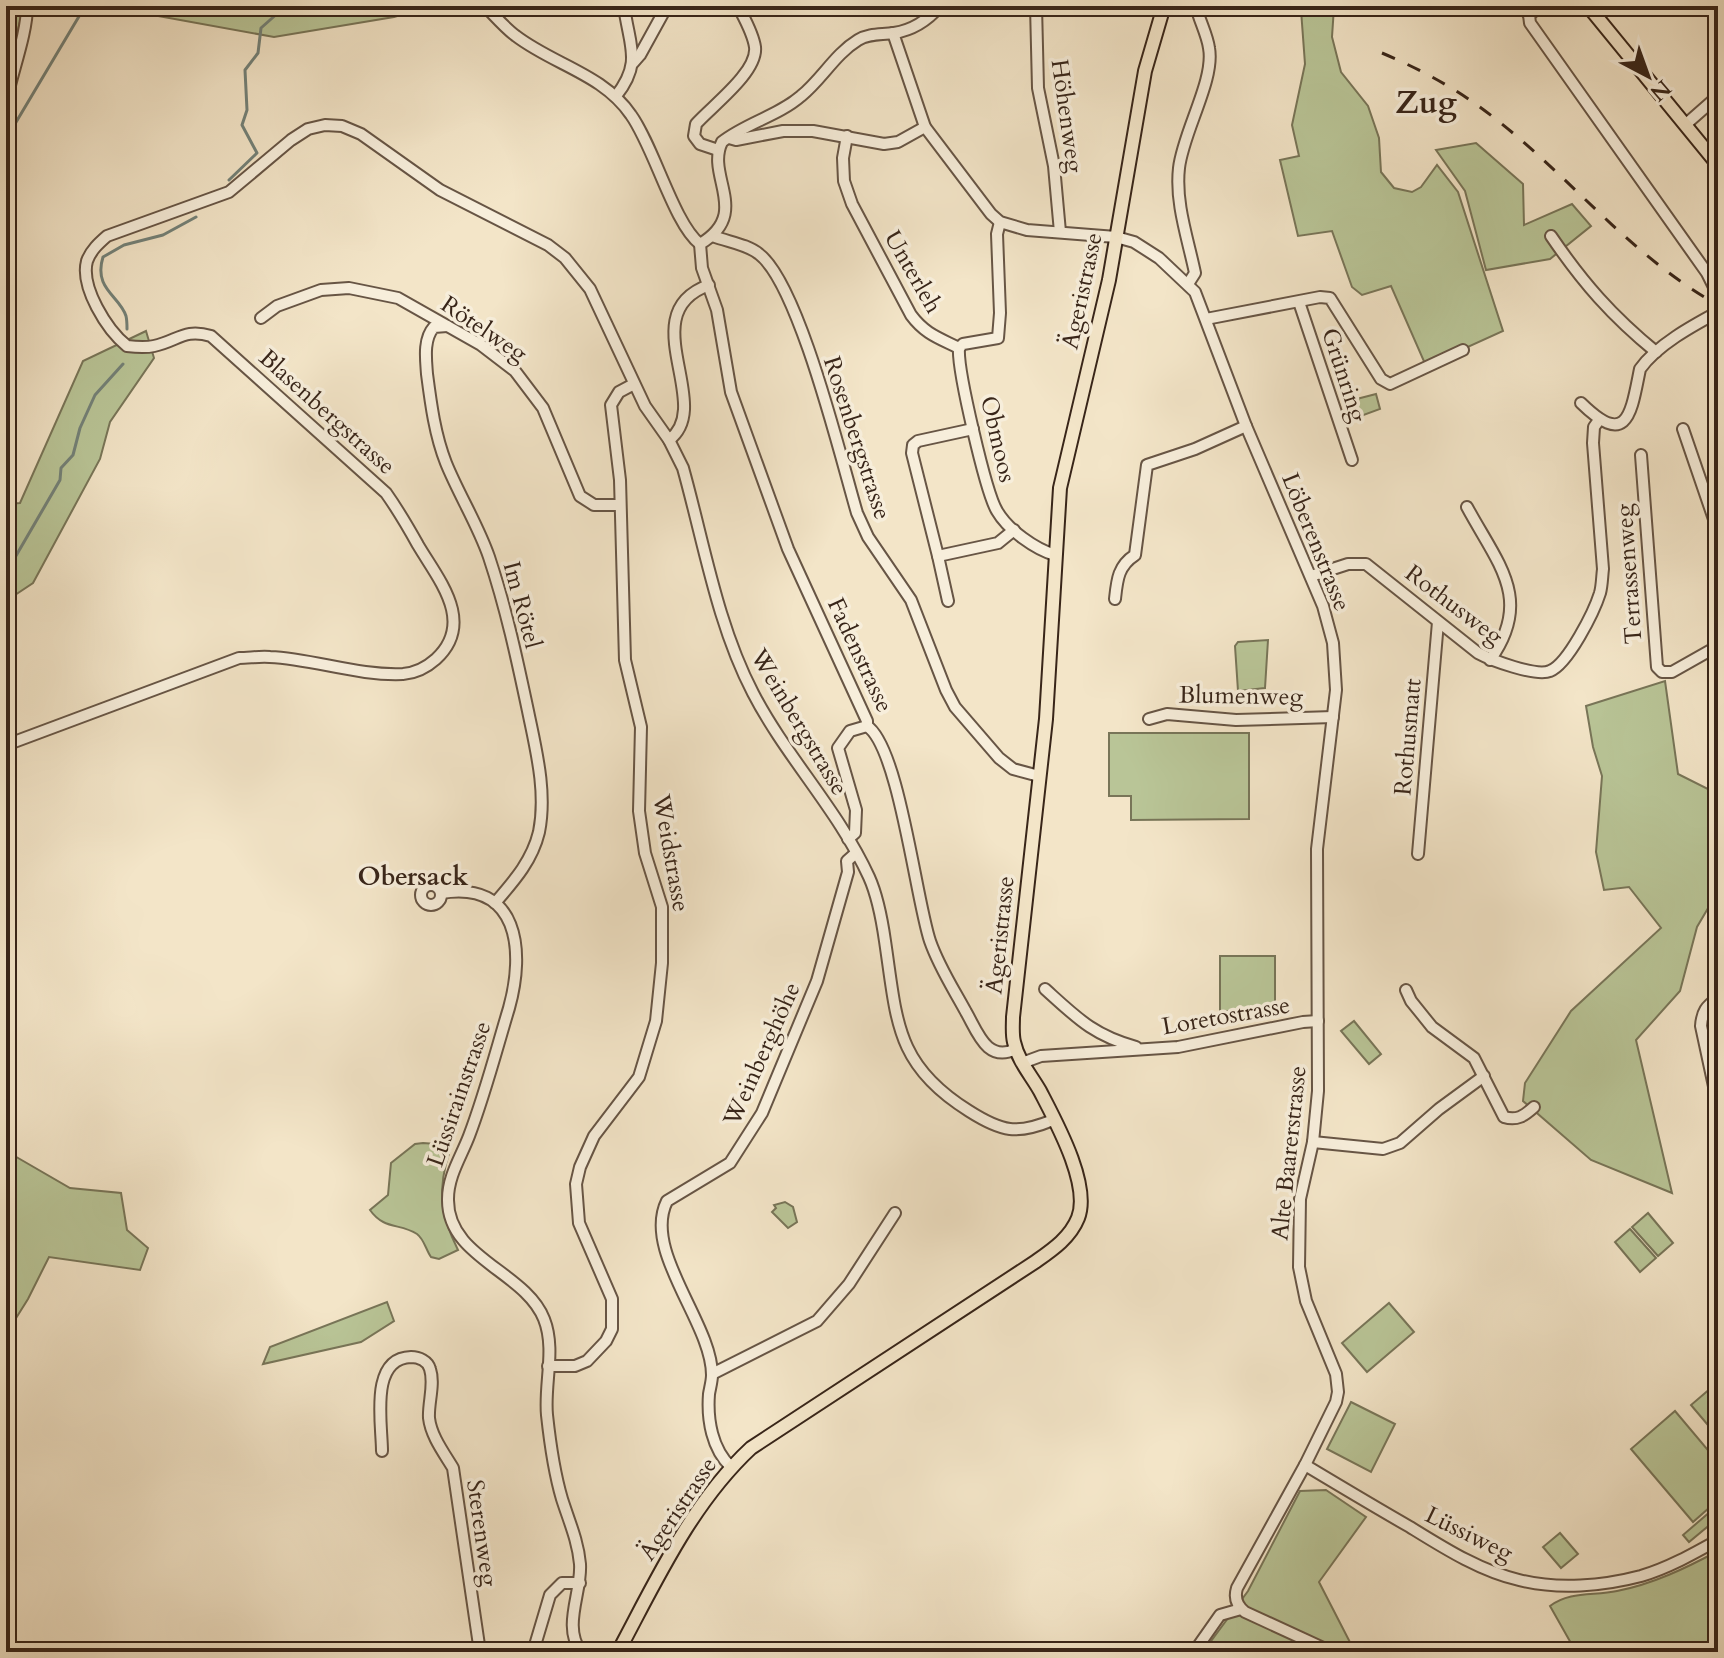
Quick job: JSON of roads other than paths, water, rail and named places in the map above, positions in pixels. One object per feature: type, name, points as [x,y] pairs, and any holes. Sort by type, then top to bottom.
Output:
[{"type":"main road","name":"Ägeristrasse","points":[[618,1652],[684,1534],[731,1467],[751,1448],[1035,1262],[1067,1236],[1078,1218],[1082,1194],[1077,1171],[1016,1049],[1013,1017],[1050,678],[1055,555],[1064,463],[1109,280],[1145,71],[1164,6]]},
{"type":"main road","points":[[1588,6],[1718,165]]},
{"type":"street","points":[[6,102],[12,69],[26,28],[27,6]]},
{"type":"street","points":[[485,6],[516,36],[597,81],[616,96],[646,138],[688,231],[700,244],[720,227],[726,204],[718,156],[728,138],[802,95],[859,39],[920,24],[940,6]]},
{"type":"street","points":[[624,6],[633,63]]},
{"type":"street","points":[[616,96],[667,6]]},
{"type":"street","points":[[718,156],[694,136],[696,124],[745,74],[754,60],[755,47],[738,6]]},
{"type":"street","name":"Höhenweg","points":[[1036,6],[1038,88],[1059,198],[1060,232]]},
{"type":"street","name":"Löberenstrasse","points":[[1188,284],[1195,273],[1180,204],[1178,172],[1183,145],[1207,76],[1210,49],[1196,6]]},
{"type":"street","points":[[1541,6],[1526,10],[1530,23],[1705,270],[1718,295]]},
{"type":"street","points":[[893,33],[925,127],[981,203],[1000,222],[997,234],[998,338],[963,344],[959,348]]},
{"type":"street","points":[[1685,125],[1718,96]]},
{"type":"street","name":"Blasenbergstrasse","points":[[6,745],[239,658],[269,656],[338,668],[405,674],[420,670],[441,654],[452,630],[453,611],[447,591],[386,493],[211,336],[197,332],[182,334],[154,346],[127,346],[104,323],[87,278],[87,262],[94,247],[107,236],[229,192],[308,129],[325,125],[342,126],[361,134],[440,190]]},
{"type":"street","points":[[728,138],[736,140],[783,131],[813,131],[884,144],[898,142],[925,127]]},
{"type":"street","name":"Unterleh","points":[[847,136],[843,158],[844,181],[852,204],[889,276],[921,329],[959,348]]},
{"type":"street","name":"Weinbergstrasse","points":[[440,190],[548,245],[565,258],[590,289],[634,384],[683,468],[736,659],[754,696],[848,839],[876,896],[896,1012],[907,1051],[917,1068],[950,1099],[1003,1128],[1028,1130],[1053,1120]]},
{"type":"street","name":"Löberenstrasse","points":[[1000,222],[1027,230],[1116,237],[1134,242],[1159,258],[1188,284],[1195,292],[1246,426],[1311,576],[1333,643],[1336,671],[1317,849],[1318,1021]]},
{"type":"street","name":"Rosenbergstrasse","points":[[713,236],[751,249],[772,267],[801,329],[857,513],[868,537],[911,600],[955,707],[1013,769],[1039,776]]},
{"type":"street","points":[[1551,236],[1587,286],[1619,321],[1656,352]]},
{"type":"street","name":"Fadenstrasse","points":[[700,244],[702,268],[717,310],[731,392],[788,549],[838,655],[867,726],[875,735],[900,801],[929,939],[943,973],[981,1041],[996,1053],[1016,1049]]},
{"type":"street","points":[[669,440],[677,432],[683,413],[675,351],[676,318],[686,299],[709,285]]},
{"type":"street","name":"Rötelweg","points":[[261,318],[277,306],[321,290],[349,288],[398,298],[500,358],[532,390],[543,408],[580,496],[594,505],[620,505]]},
{"type":"street","points":[[1206,319],[1320,297],[1330,298],[1381,379],[1390,384],[1463,350]]},
{"type":"street","name":"Grünring","points":[[1299,302],[1352,460]]},
{"type":"street","points":[[1581,403],[1599,420],[1617,425],[1630,417],[1640,369],[1656,352],[1718,312]]},
{"type":"street","name":"Im Rötel","points":[[447,326],[434,327],[427,340],[426,367],[436,433],[445,462],[488,554],[509,627],[535,748],[541,795],[538,835],[529,860],[495,903]]},
{"type":"street","name":"Obmoos","points":[[959,348],[973,429],[991,500],[1014,530],[1045,552],[1055,555]]},
{"type":"street","name":"Weidstrasse","points":[[548,1366],[575,1366],[587,1361],[599,1351],[612,1329],[612,1299],[579,1223],[576,1184],[594,1136],[639,1077],[656,1021],[662,963],[662,907],[645,853],[639,811],[641,727],[625,660],[618,455],[611,405],[619,392],[634,384]]},
{"type":"street","name":"Rothusweg","points":[[1311,576],[1348,564],[1366,564],[1490,660],[1552,671],[1577,639],[1601,590],[1603,569],[1593,443],[1594,427],[1599,420]]},
{"type":"street","points":[[1115,599],[1118,576],[1124,562],[1135,555],[1147,465],[1195,449],[1246,426]]},
{"type":"street","points":[[948,601],[912,453],[913,445],[918,441],[973,429]]},
{"type":"street","points":[[1683,429],[1718,531]]},
{"type":"street","name":"Terrassenweg","points":[[1641,455],[1657,667],[1662,672],[1672,672],[1718,646]]},
{"type":"street","points":[[1467,507],[1509,586],[1512,604],[1501,645],[1490,660]]},
{"type":"street","points":[[938,556],[998,543],[1014,530]]},
{"type":"street","name":"Rothusmatt","points":[[1418,854],[1438,622]]},
{"type":"street","name":"Blumenweg","points":[[1149,719],[1167,714],[1236,720],[1333,717]]},
{"type":"street","points":[[848,839],[855,833],[856,810],[838,748],[850,731],[867,726]]},
{"type":"street","name":"Weinberghöhe","points":[[712,1374],[704,1341],[666,1250],[663,1211],[667,1201],[730,1163],[762,1113],[817,981],[848,872],[847,861],[856,853]]},
{"type":"street","points":[[441,893],[474,891],[495,903]]},
{"type":"street","name":"Lüssirainstrasse","points":[[495,903],[515,935],[518,951],[515,989],[472,1126],[451,1176],[448,1201],[462,1240],[528,1294],[540,1309],[549,1334],[546,1400],[551,1450],[561,1497],[578,1550],[580,1583],[572,1630],[574,1643],[581,1652]]},
{"type":"street","name":"Loretostrasse","points":[[1045,989],[1081,1023],[1116,1041],[1142,1048]]},
{"type":"street","points":[[1406,990],[1432,1027],[1474,1058],[1504,1117],[1513,1120],[1525,1116],[1534,1107]]},
{"type":"street","points":[[1718,998],[1707,1005],[1701,1015],[1701,1026],[1718,1105]]},
{"type":"street","name":"Loretostrasse","points":[[1022,1063],[1041,1056],[1178,1047],[1318,1021]]},
{"type":"street","name":"Alte Baarerstrasse","points":[[1241,1609],[1236,1592],[1336,1402],[1336,1374],[1306,1301],[1299,1267],[1300,1199],[1313,1142],[1318,1091],[1318,1021]]},
{"type":"street","points":[[1313,1142],[1383,1149],[1400,1143],[1484,1076]]},
{"type":"street","points":[[731,1467],[716,1450],[710,1420],[712,1374],[817,1321],[849,1284],[895,1213]]},
{"type":"street","name":"Sterenweg","points":[[382,1451],[380,1394],[383,1376],[393,1363],[406,1357],[417,1357],[427,1363],[431,1372],[429,1420],[453,1468],[480,1652]]},
{"type":"street","name":"Lüssiweg","points":[[1305,1465],[1479,1566],[1519,1580],[1550,1585],[1605,1583],[1657,1570],[1718,1540]]},
{"type":"street","points":[[533,1652],[550,1595],[562,1583],[580,1583]]},
{"type":"street","points":[[1194,1652],[1220,1615],[1241,1609],[1332,1652]]},
{"type":"waterway","points":[[6,139],[81,13],[96,6]]},
{"type":"waterway","points":[[229,180],[257,153],[242,125],[247,110],[245,70],[258,53],[261,28],[279,12],[281,6]]},
{"type":"waterway","points":[[127,329],[123,309],[104,284],[101,268],[103,257],[124,245],[163,235],[196,217]]},
{"type":"waterway","points":[[6,573],[60,480],[61,468],[73,455],[80,428],[95,395],[123,364]]},
{"type":"waterway","points":[[6,532],[14,531]]},
{"type":"railway","points":[[1382,53],[1440,81],[1480,107],[1521,140],[1629,240],[1686,285],[1718,305]]},
{"type":"district","name":"Zug","points":[[1426,103]]},
{"type":"district","name":"Obersack","points":[[413,876]]}]
